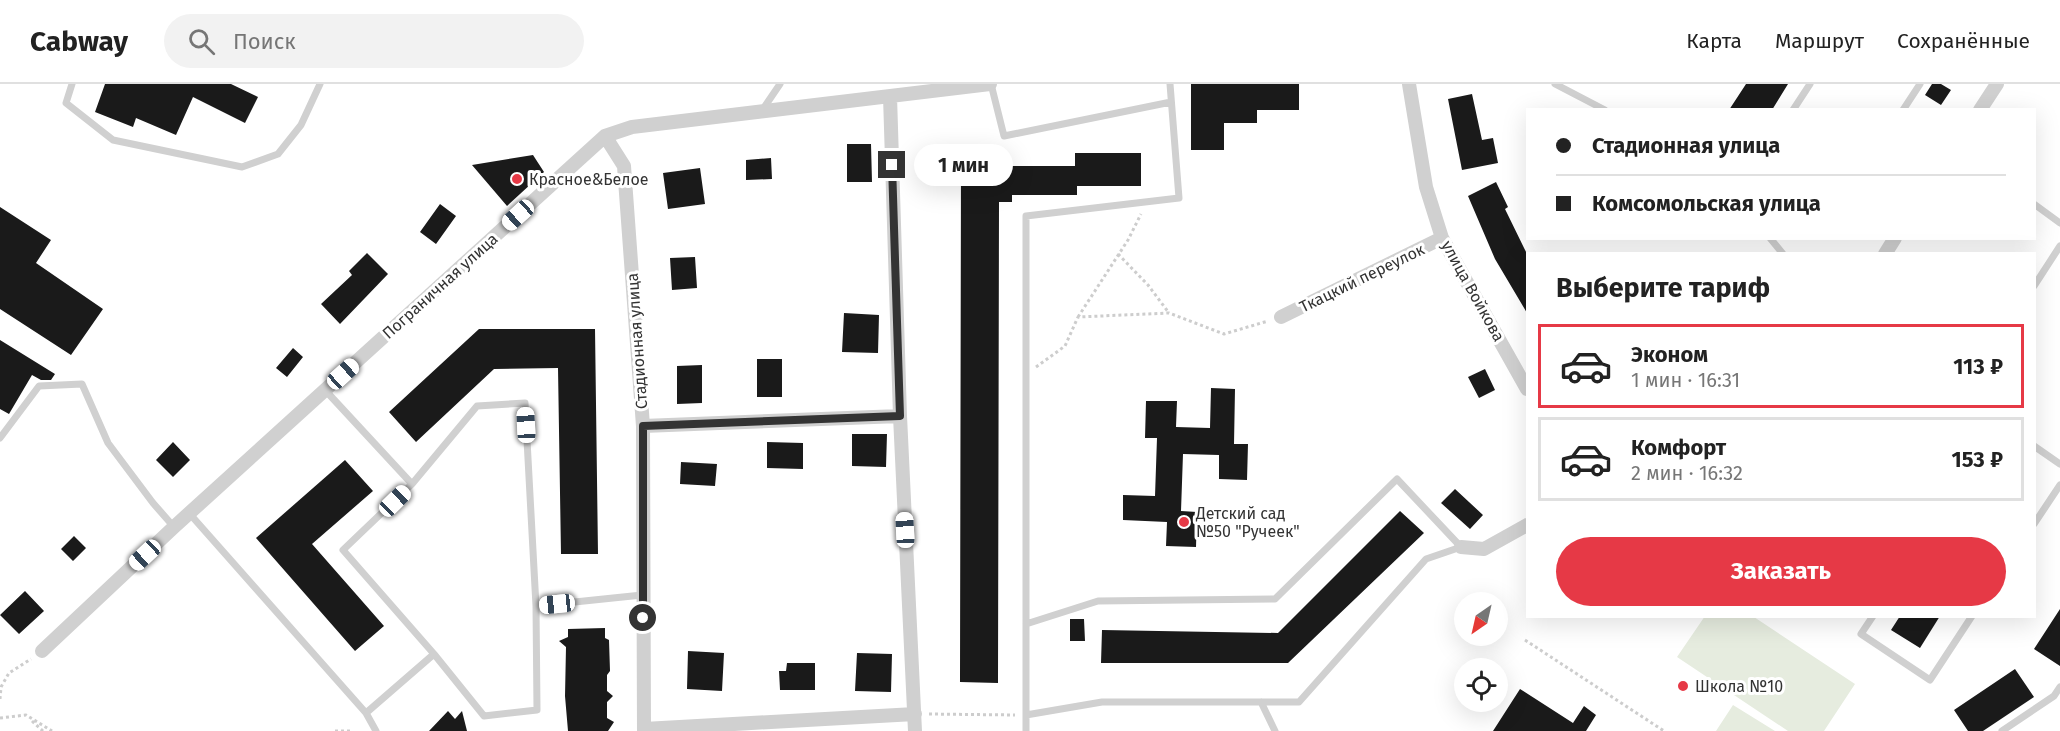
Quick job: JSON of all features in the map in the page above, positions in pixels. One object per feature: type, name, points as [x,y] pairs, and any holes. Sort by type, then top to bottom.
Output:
[{"type":"street","name":"Пограничная улица","points":[[42,651],[189,513],[605,136],[632,127],[760,113],[944,87],[991,84]]},
{"type":"street","name":"улица Войкова","points":[[1409,84],[1426,187],[1442,238],[1526,387]]},
{"type":"street","points":[[1981,108],[1997,84]]},
{"type":"street","points":[[890,96],[900,416],[915,731]]},
{"type":"street","name":"Стадионная улица","points":[[605,136],[624,166],[643,426],[644,730]]},
{"type":"street","name":"Ткацкий переулок","points":[[1281,317],[1442,238]]},
{"type":"street","points":[[643,426],[900,416]]},
{"type":"street","points":[[1461,547],[1484,549],[1526,526]]},
{"type":"street","points":[[644,730],[915,714]]},
{"type":"lane","points":[[72,84],[66,103],[113,140],[242,166],[278,154],[301,125],[320,84]]},
{"type":"lane","points":[[760,113],[780,84]]},
{"type":"lane","points":[[991,84],[1004,136],[1171,102]]},
{"type":"lane","points":[[1026,731],[1026,216],[1179,198],[1170,84]]},
{"type":"lane","points":[[1555,84],[1601,108]]},
{"type":"lane","points":[[1794,108],[1810,84]]},
{"type":"lane","points":[[1904,108],[1920,84]]},
{"type":"lane","points":[[2036,205],[2060,223]]},
{"type":"lane","points":[[1772,240],[1781,252]]},
{"type":"lane","points":[[2036,283],[2060,246]]},
{"type":"lane","points":[[0,438],[39,386],[82,384],[108,443],[174,527]]},
{"type":"lane","points":[[325,390],[412,484]]},
{"type":"lane","points":[[525,402],[536,606],[537,710],[484,716],[434,654],[343,550],[412,484],[477,406],[525,402]]},
{"type":"lane","points":[[2036,447],[2060,464]]},
{"type":"lane","points":[[1026,624],[1098,601],[1275,599],[1396,480],[1461,547],[1426,559],[1299,702],[1102,702],[1026,715]]},
{"type":"lane","points":[[2036,521],[2060,485]]},
{"type":"lane","points":[[189,513],[366,713],[376,731]]},
{"type":"lane","points":[[536,606],[642,595]]},
{"type":"lane","points":[[1872,618],[1861,634],[1930,680],[1971,618]]},
{"type":"lane","points":[[366,713],[434,654]]},
{"type":"lane","points":[[2001,731],[2054,696],[2060,687]]},
{"type":"lane","points":[[1261,702],[1275,731]]},
{"type":"path","points":[[1026,375],[1065,346],[1078,317],[1118,254],[1147,202]]},
{"type":"path","points":[[1118,254],[1148,285],[1169,313]]},
{"type":"path","points":[[1078,317],[1169,313],[1224,334],[1281,317]]},
{"type":"path","points":[[1525,640],[1664,731]]},
{"type":"path","points":[[0,699],[1,687],[9,673],[42,651]]},
{"type":"path","points":[[915,714],[1026,715]]},
{"type":"path","points":[[0,718],[26,715],[52,731]]},
{"type":"path","points":[[26,715],[43,731]]},
{"type":"path","points":[[335,731],[351,731]]},
{"type":"shaded area","points":[[1704,618],[1756,618],[1855,684],[1824,731],[1788,731],[1677,657]]},
{"type":"shaded area","points":[[1733,705],[1775,731],[1716,731]]},
{"type":"building","points":[[105,84],[231,84],[258,97],[245,123],[193,97],[176,135],[136,118],[133,127],[95,112]]},
{"type":"building","points":[[1191,84],[1299,84],[1299,110],[1257,110],[1257,123],[1224,123],[1224,150],[1191,150]]},
{"type":"building","points":[[1746,84],[1788,84],[1773,108],[1730,108]]},
{"type":"building","points":[[1932,84],[1941,84],[1951,90],[1941,105],[1925,95]]},
{"type":"building","points":[[1472,94],[1482,140],[1493,138],[1498,163],[1462,170],[1448,99]]},
{"type":"building","points":[[847,144],[871,144],[872,182],[847,182]]},
{"type":"building","points":[[1075,153],[1141,153],[1141,186],[1077,186],[1077,195],[1012,195],[1012,202],[999,202],[998,683],[960,682],[961,159],[1001,159],[1001,166],[1075,166]]},
{"type":"building","points":[[533,155],[544,172],[507,206],[472,165]]},
{"type":"building","points":[[771,158],[772,179],[746,180],[746,160]]},
{"type":"building","points":[[700,168],[705,204],[668,209],[663,173]]},
{"type":"building","points":[[1496,182],[1508,207],[1505,209],[1526,252],[1526,311],[1495,259],[1468,196]]},
{"type":"building","points":[[440,204],[456,216],[436,244],[420,232]]},
{"type":"building","points":[[0,207],[51,240],[36,263],[103,309],[71,355],[0,309]]},
{"type":"building","points":[[367,253],[388,274],[340,324],[321,304],[352,275],[349,271]]},
{"type":"building","points":[[695,257],[697,288],[672,290],[670,258]]},
{"type":"building","points":[[844,313],[879,315],[878,353],[842,352]]},
{"type":"building","points":[[479,329],[595,329],[598,554],[561,554],[558,368],[494,369],[416,442],[389,412]]},
{"type":"building","points":[[0,340],[55,374],[51,380],[41,380],[32,375],[9,414],[0,409]]},
{"type":"building","points":[[293,348],[303,357],[287,377],[276,368]]},
{"type":"building","points":[[757,359],[782,359],[782,397],[757,397]]},
{"type":"building","points":[[702,365],[702,403],[677,404],[677,366]]},
{"type":"building","points":[[1485,369],[1495,390],[1479,398],[1468,377]]},
{"type":"building","points":[[1211,388],[1235,389],[1234,444],[1248,444],[1247,480],[1219,479],[1219,455],[1183,454],[1181,511],[1197,512],[1196,547],[1166,546],[1167,522],[1123,520],[1123,495],[1155,496],[1157,438],[1145,438],[1146,401],[1177,401],[1176,427],[1210,428]]},
{"type":"building","points":[[852,434],[887,434],[886,467],[852,466]]},
{"type":"building","points":[[173,442],[190,460],[173,477],[156,460]]},
{"type":"building","points":[[767,442],[803,443],[803,469],[767,468]]},
{"type":"building","points":[[345,460],[373,491],[312,544],[384,626],[355,651],[256,538]]},
{"type":"building","points":[[681,462],[717,464],[715,486],[680,484]]},
{"type":"building","points":[[1455,489],[1483,515],[1470,529],[1441,503]]},
{"type":"building","points":[[1400,511],[1424,533],[1288,663],[1101,663],[1102,630],[1278,633]]},
{"type":"building","points":[[74,536],[86,548],[73,561],[61,549]]},
{"type":"building","points":[[25,591],[44,611],[19,634],[0,615]]},
{"type":"building","points":[[2060,609],[2060,666],[2034,649]]},
{"type":"building","points":[[1899,618],[1939,618],[1920,648],[1891,630]]},
{"type":"building","points":[[1070,619],[1084,619],[1085,641],[1070,641]]},
{"type":"building","points":[[605,628],[605,638],[609,640],[610,671],[607,675],[607,691],[613,696],[607,702],[607,718],[614,722],[608,731],[568,731],[565,696],[566,647],[559,641],[568,637],[568,629]]},
{"type":"building","points":[[688,651],[724,653],[722,691],[687,689]]},
{"type":"building","points":[[857,653],[892,654],[891,692],[855,691]]},
{"type":"building","points":[[787,663],[815,663],[815,690],[780,690],[779,671],[786,671]]},
{"type":"building","points":[[2015,669],[2034,697],[1983,731],[1968,731],[1954,710]]},
{"type":"building","points":[[1520,689],[1573,723],[1584,706],[1596,715],[1586,731],[1493,731],[1505,712],[1508,712],[1508,708]]},
{"type":"building","points":[[448,711],[455,719],[462,711],[467,731],[429,731]]},
{"type":"place","name":"Красное&Белое","points":[[517,179]]},
{"type":"place","name":"Детский сад №50 \"Ручеек\"","points":[[1184,522]]},
{"type":"place","name":"Школа №10","points":[[1683,686]]},
{"type":"route","points":[[643,618],[643,426],[900,416],[892,165]]}]
